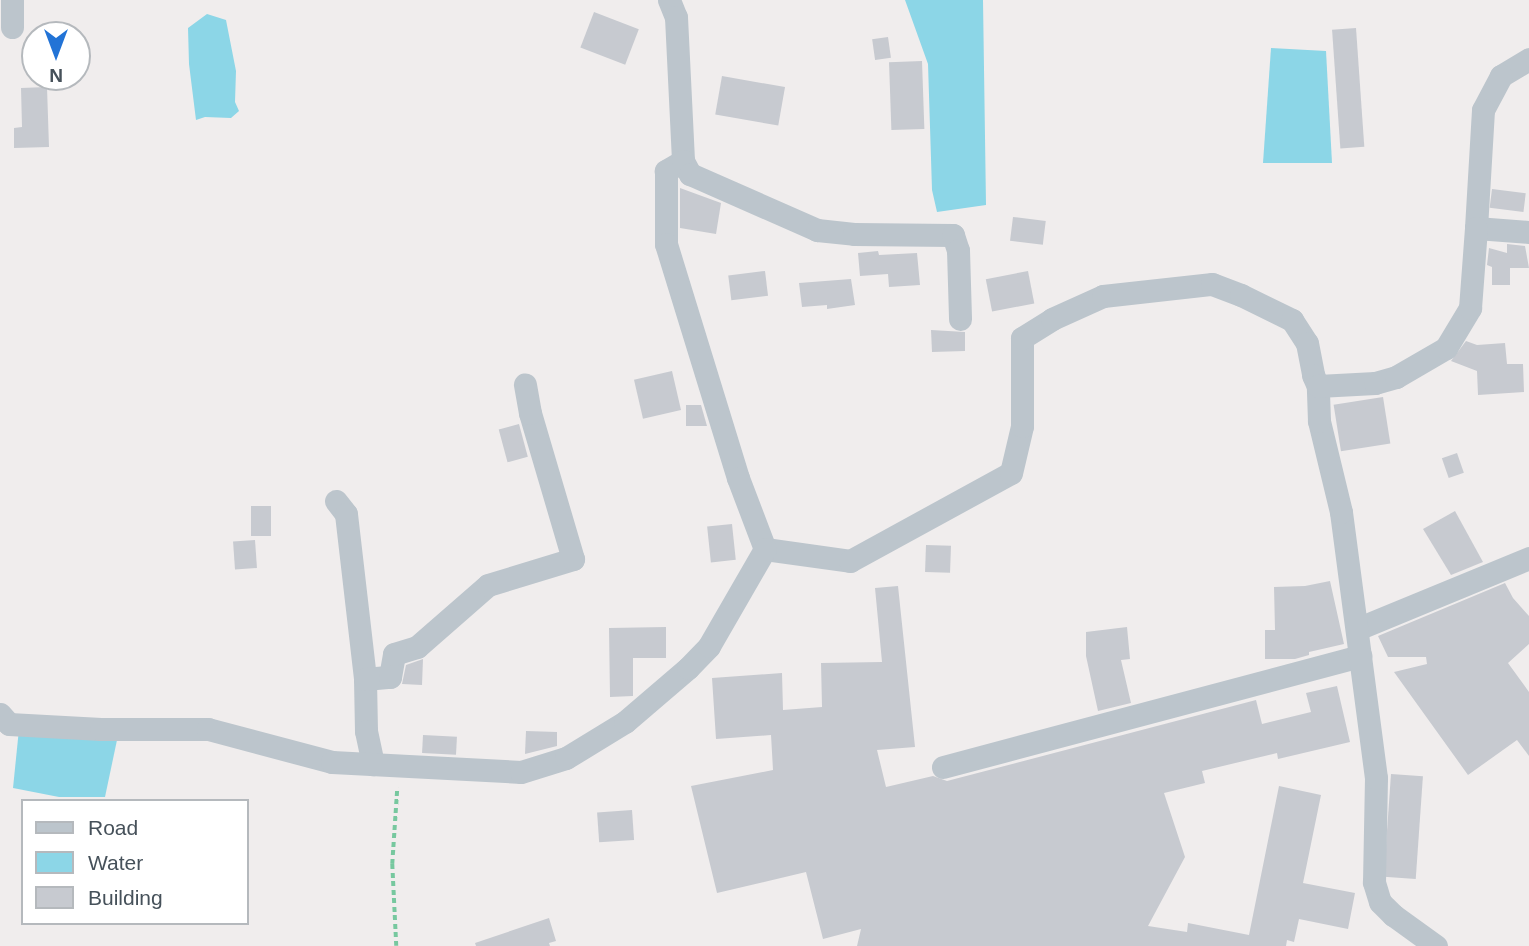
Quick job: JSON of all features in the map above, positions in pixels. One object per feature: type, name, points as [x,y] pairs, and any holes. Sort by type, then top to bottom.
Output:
[{"type":"street","points":[[12,0],[12,27]]},
{"type":"street","points":[[669,0],[677,30],[683,161],[690,174],[817,230],[854,234],[953,235],[958,250],[960,319]]},
{"type":"street","points":[[1318,386],[1375,383],[1396,377],[1447,348],[1470,307],[1483,110],[1501,76],[1529,59]]},
{"type":"street","points":[[683,161],[666,171],[666,244],[738,478],[765,549]]},
{"type":"street","points":[[1476,228],[1529,232]]},
{"type":"street","points":[[765,549],[850,561],[1011,474],[1022,426],[1022,338],[1052,319],[1103,296],[1164,287],[1212,284],[1292,320],[1307,343],[1313,376],[1318,386],[1319,421],[1341,512],[1377,778],[1374,882],[1380,902],[1393,915],[1436,946]]},
{"type":"street","points":[[365,679],[390,677],[394,654],[417,647],[488,584],[573,559],[530,413],[525,384]]},
{"type":"street","points":[[336,501],[346,514],[365,679],[366,731],[373,764]]},
{"type":"street","points":[[0,714],[9,724],[101,729],[208,729],[332,762],[520,772],[566,758],[625,722],[688,668],[709,646],[765,549]]},
{"type":"street","points":[[1357,629],[1529,558]]},
{"type":"street","points":[[943,768],[1360,656]]},
{"type":"path","points":[[396,946],[392,864],[399,765]]},
{"type":"water","points":[[905,0],[983,0],[986,205],[937,212],[932,190],[928,64]]},
{"type":"water","points":[[207,14],[226,20],[236,71],[235,102],[239,111],[231,118],[205,117],[196,120],[189,64],[188,28]]},
{"type":"water","points":[[1271,48],[1326,51],[1332,163],[1263,163]]},
{"type":"water","points":[[19,729],[117,740],[105,797],[59,797],[13,788]]},
{"type":"building","points":[[594,12],[639,29],[625,65],[580,47]]},
{"type":"building","points":[[1356,28],[1364,147],[1340,148],[1332,30]]},
{"type":"building","points":[[888,37],[891,58],[875,60],[872,39]]},
{"type":"building","points":[[922,61],[924,129],[891,130],[889,62]]},
{"type":"building","points":[[722,76],[785,87],[778,126],[715,114]]},
{"type":"building","points":[[21,91],[47,91],[49,147],[14,148],[14,128],[22,127]]},
{"type":"building","points":[[680,188],[721,203],[716,234],[680,228]]},
{"type":"building","points":[[1492,189],[1526,193],[1523,212],[1490,208]]},
{"type":"building","points":[[1013,217],[1046,221],[1043,245],[1010,241]]},
{"type":"building","points":[[1507,244],[1525,246],[1529,268],[1510,268],[1510,285],[1492,285],[1492,267],[1487,265],[1489,248],[1507,253]]},
{"type":"building","points":[[878,251],[879,255],[917,253],[920,285],[889,287],[888,274],[860,276],[858,253]]},
{"type":"building","points":[[765,271],[768,296],[731,300],[728,276]]},
{"type":"building","points":[[1028,271],[1034,303],[992,312],[986,279]]},
{"type":"building","points":[[851,279],[855,305],[827,309],[827,305],[802,307],[799,283]]},
{"type":"building","points":[[931,330],[965,332],[965,351],[932,352]]},
{"type":"building","points":[[1466,341],[1477,345],[1505,343],[1507,364],[1523,364],[1524,392],[1478,395],[1477,371],[1451,361]]},
{"type":"building","points":[[672,371],[681,410],[643,419],[634,380]]},
{"type":"building","points":[[1383,397],[1390,443],[1341,451],[1334,405]]},
{"type":"building","points":[[686,405],[701,405],[707,426],[686,426]]},
{"type":"building","points":[[519,424],[528,457],[508,462],[499,429]]},
{"type":"building","points":[[1457,453],[1464,473],[1449,478],[1442,458]]},
{"type":"building","points":[[251,506],[271,506],[271,536],[251,536]]},
{"type":"building","points":[[1455,511],[1483,562],[1451,575],[1423,529]]},
{"type":"building","points":[[732,524],[736,560],[711,562],[707,527]]},
{"type":"building","points":[[255,540],[257,568],[235,569],[233,542]]},
{"type":"building","points":[[926,545],[951,546],[950,573],[925,572]]},
{"type":"building","points":[[1330,581],[1344,644],[1309,652],[1309,655],[1295,659],[1265,659],[1265,630],[1275,630],[1274,587],[1305,586]]},
{"type":"building","points":[[1505,583],[1513,598],[1529,616],[1529,644],[1508,663],[1529,692],[1529,756],[1517,740],[1468,775],[1394,672],[1427,664],[1426,657],[1388,657],[1378,636]]},
{"type":"building","points":[[898,586],[915,747],[877,750],[886,787],[933,776],[947,781],[1256,700],[1262,724],[1311,712],[1306,693],[1337,686],[1350,742],[1278,759],[1277,753],[1202,771],[1205,783],[1164,793],[1185,857],[1148,926],[1187,932],[1188,923],[1249,935],[1279,786],[1321,795],[1303,883],[1355,893],[1348,929],[1299,919],[1294,942],[1287,940],[1286,946],[857,946],[861,929],[823,939],[806,872],[717,893],[691,786],[773,770],[771,735],[716,739],[712,678],[782,673],[783,710],[822,707],[821,663],[882,662],[875,588]]},
{"type":"building","points":[[666,627],[666,658],[633,658],[633,696],[610,697],[609,628]]},
{"type":"building","points":[[1127,627],[1130,659],[1121,660],[1131,703],[1098,711],[1086,656],[1086,632]]},
{"type":"building","points":[[423,659],[422,685],[402,684],[406,665]]},
{"type":"building","points":[[526,731],[557,732],[557,746],[525,754]]},
{"type":"building","points":[[423,735],[457,737],[456,755],[422,753]]},
{"type":"building","points":[[1391,774],[1423,776],[1416,879],[1384,877]]},
{"type":"building","points":[[632,810],[634,840],[599,842],[597,812]]},
{"type":"building","points":[[549,918],[556,941],[549,943],[550,946],[476,946],[475,943]]}]
